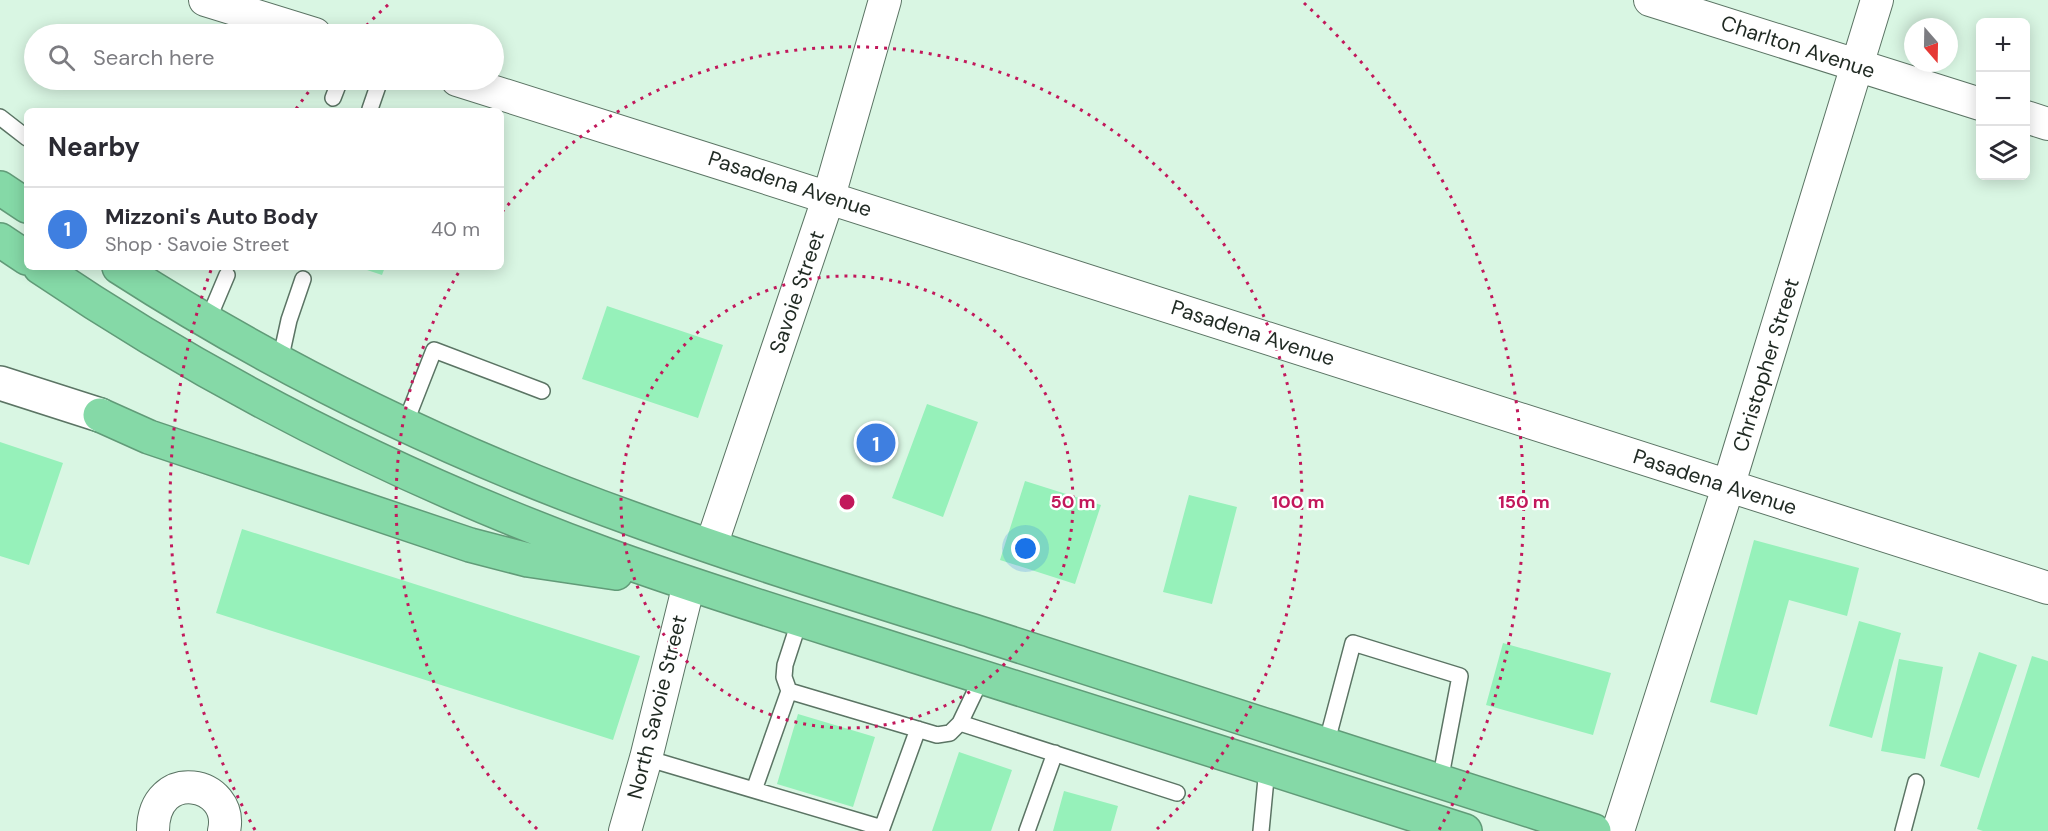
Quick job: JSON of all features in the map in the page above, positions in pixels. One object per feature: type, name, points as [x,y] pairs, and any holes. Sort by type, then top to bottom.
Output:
[{"type":"highway","points":[[0,240],[24,256]]},
{"type":"highway","points":[[45,270],[135,328],[225,381],[384,462],[549,533],[689,584],[1267,768],[1428,825],[1465,831]]},
{"type":"highway","points":[[124,270],[280,361],[405,424],[573,497],[711,546],[1594,831]]},
{"type":"highway","points":[[100,415],[149,437],[470,544],[528,560],[689,584]]},
{"type":"street","points":[[205,0],[283,24]]},
{"type":"street","name":"Savoie Street","points":[[711,546],[829,196],[885,0]]},
{"type":"street","name":"Charlton Avenue","points":[[1650,0],[1976,103]]},
{"type":"street","name":"Christopher Street","points":[[1618,831],[1728,487],[1877,0]]},
{"type":"street","name":"Pasadena Avenue","points":[[489,90],[829,196],[1728,487],[2048,588]]},
{"type":"street","points":[[2030,119],[2048,124]]},
{"type":"street","points":[[0,383],[100,415]]},
{"type":"street","name":"North Savoie Street","points":[[624,831],[646,758],[689,584]]},
{"type":"street","points":[[153,831],[154,814],[159,802],[176,789],[195,787],[214,797],[224,811],[224,831]]},
{"type":"lane","points":[[333,98],[336,90]]},
{"type":"lane","points":[[370,108],[377,90]]},
{"type":"lane","points":[[0,117],[24,136]]},
{"type":"lane","points":[[208,320],[227,275]]},
{"type":"lane","points":[[280,361],[289,320],[303,279]]},
{"type":"lane","points":[[405,424],[434,350],[542,391]]},
{"type":"lane","points":[[754,790],[789,691],[784,676],[785,665],[801,619]]},
{"type":"lane","points":[[1326,745],[1353,643],[1460,675],[1440,782]]},
{"type":"lane","points":[[789,691],[937,735],[950,733],[960,723],[982,677]]},
{"type":"lane","points":[[960,723],[1177,793]]},
{"type":"lane","points":[[646,758],[882,828],[918,729]]},
{"type":"lane","points":[[1027,831],[1055,753]]},
{"type":"lane","points":[[1261,831],[1267,768]]},
{"type":"lane","points":[[1903,831],[1916,782]]},
{"type":"building","points":[[367,270],[384,270],[382,275]]},
{"type":"building","points":[[607,306],[723,345],[698,418],[582,379]]},
{"type":"building","points":[[927,404],[978,422],[943,517],[892,498]]},
{"type":"building","points":[[0,442],[63,463],[29,565],[0,556]]},
{"type":"building","points":[[1025,481],[1101,505],[1075,584],[1000,560]]},
{"type":"building","points":[[1189,495],[1237,507],[1212,604],[1163,592]]},
{"type":"building","points":[[242,529],[640,656],[613,740],[216,613]]},
{"type":"building","points":[[1754,540],[1859,568],[1847,616],[1789,600],[1757,715],[1710,702]]},
{"type":"building","points":[[1859,621],[1901,633],[1872,738],[1829,726]]},
{"type":"building","points":[[1503,643],[1611,673],[1593,735],[1486,705]]},
{"type":"building","points":[[1979,652],[2017,665],[1979,778],[1940,766]]},
{"type":"building","points":[[2032,656],[2048,661],[2048,831],[1983,831],[1977,829]]},
{"type":"building","points":[[1899,659],[1943,667],[1925,759],[1881,751]]},
{"type":"building","points":[[798,714],[875,737],[853,807],[777,784]]},
{"type":"building","points":[[959,752],[1012,770],[991,831],[932,831]]},
{"type":"building","points":[[1064,791],[1118,806],[1111,831],[1053,831]]},
{"type":"place","name":"Mizzoni's Auto Body","points":[[876,443]]}]
